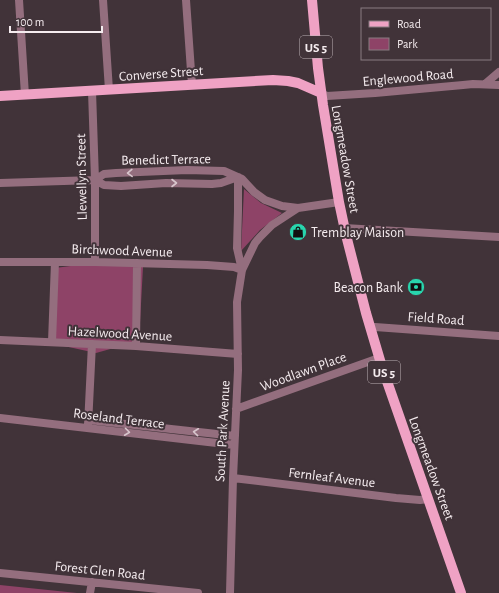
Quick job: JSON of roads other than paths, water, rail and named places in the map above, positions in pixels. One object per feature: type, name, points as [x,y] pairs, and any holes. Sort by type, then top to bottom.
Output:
[{"type":"main road","name":"Longmeadow Street","points":[[312,0],[321,93],[344,228],[379,358],[461,593]]},
{"type":"main road","name":"Converse Street","points":[[0,96],[278,80],[302,84],[321,93]]},
{"type":"street","points":[[19,0],[24,95]]},
{"type":"street","points":[[103,0],[109,90]]},
{"type":"street","points":[[186,0],[192,85]]},
{"type":"street","points":[[485,84],[499,72]]},
{"type":"street","name":"Englewood Road","points":[[321,93],[327,96],[375,93],[463,84],[499,85]]},
{"type":"street","name":"Llewellyn Street","points":[[92,91],[95,180],[95,262]]},
{"type":"street","name":"Benedict Terrace","points":[[95,180],[104,174],[187,170],[224,171],[242,179],[254,192],[265,200],[282,206],[298,208]]},
{"type":"street","name":"Benedict Terrace","points":[[0,183],[95,180],[104,185],[122,186],[158,183],[212,184],[221,183],[238,177]]},
{"type":"street","name":"South Park Avenue","points":[[238,177],[237,248],[242,270]]},
{"type":"street","name":"South Park Avenue","points":[[230,593],[238,354],[237,302],[242,270],[251,250],[260,237],[272,225],[298,208],[339,202]]},
{"type":"street","points":[[344,228],[499,237]]},
{"type":"street","name":"Birchwood Avenue","points":[[0,262],[137,263],[234,267],[242,270]]},
{"type":"street","points":[[52,342],[54,262]]},
{"type":"street","points":[[136,346],[137,263]]},
{"type":"street","name":"Field Road","points":[[370,328],[375,327],[499,336]]},
{"type":"street","name":"Hazelwood Avenue","points":[[0,340],[136,346],[238,354]]},
{"type":"street","points":[[92,344],[88,424],[235,436]]},
{"type":"street","name":"Woodlawn Place","points":[[236,409],[379,358]]},
{"type":"street","name":"Roseland Terrace","points":[[0,418],[88,424],[234,445]]},
{"type":"street","name":"Fernleaf Avenue","points":[[233,478],[396,498],[420,500],[428,498]]},
{"type":"street","name":"Forest Glen Road","points":[[0,573],[198,593]]},
{"type":"street","points":[[90,593],[92,582]]},
{"type":"place","name":"Tremblay Maison","points":[[298,232]]},
{"type":"place","name":"Beacon Bank","points":[[416,287]]}]
